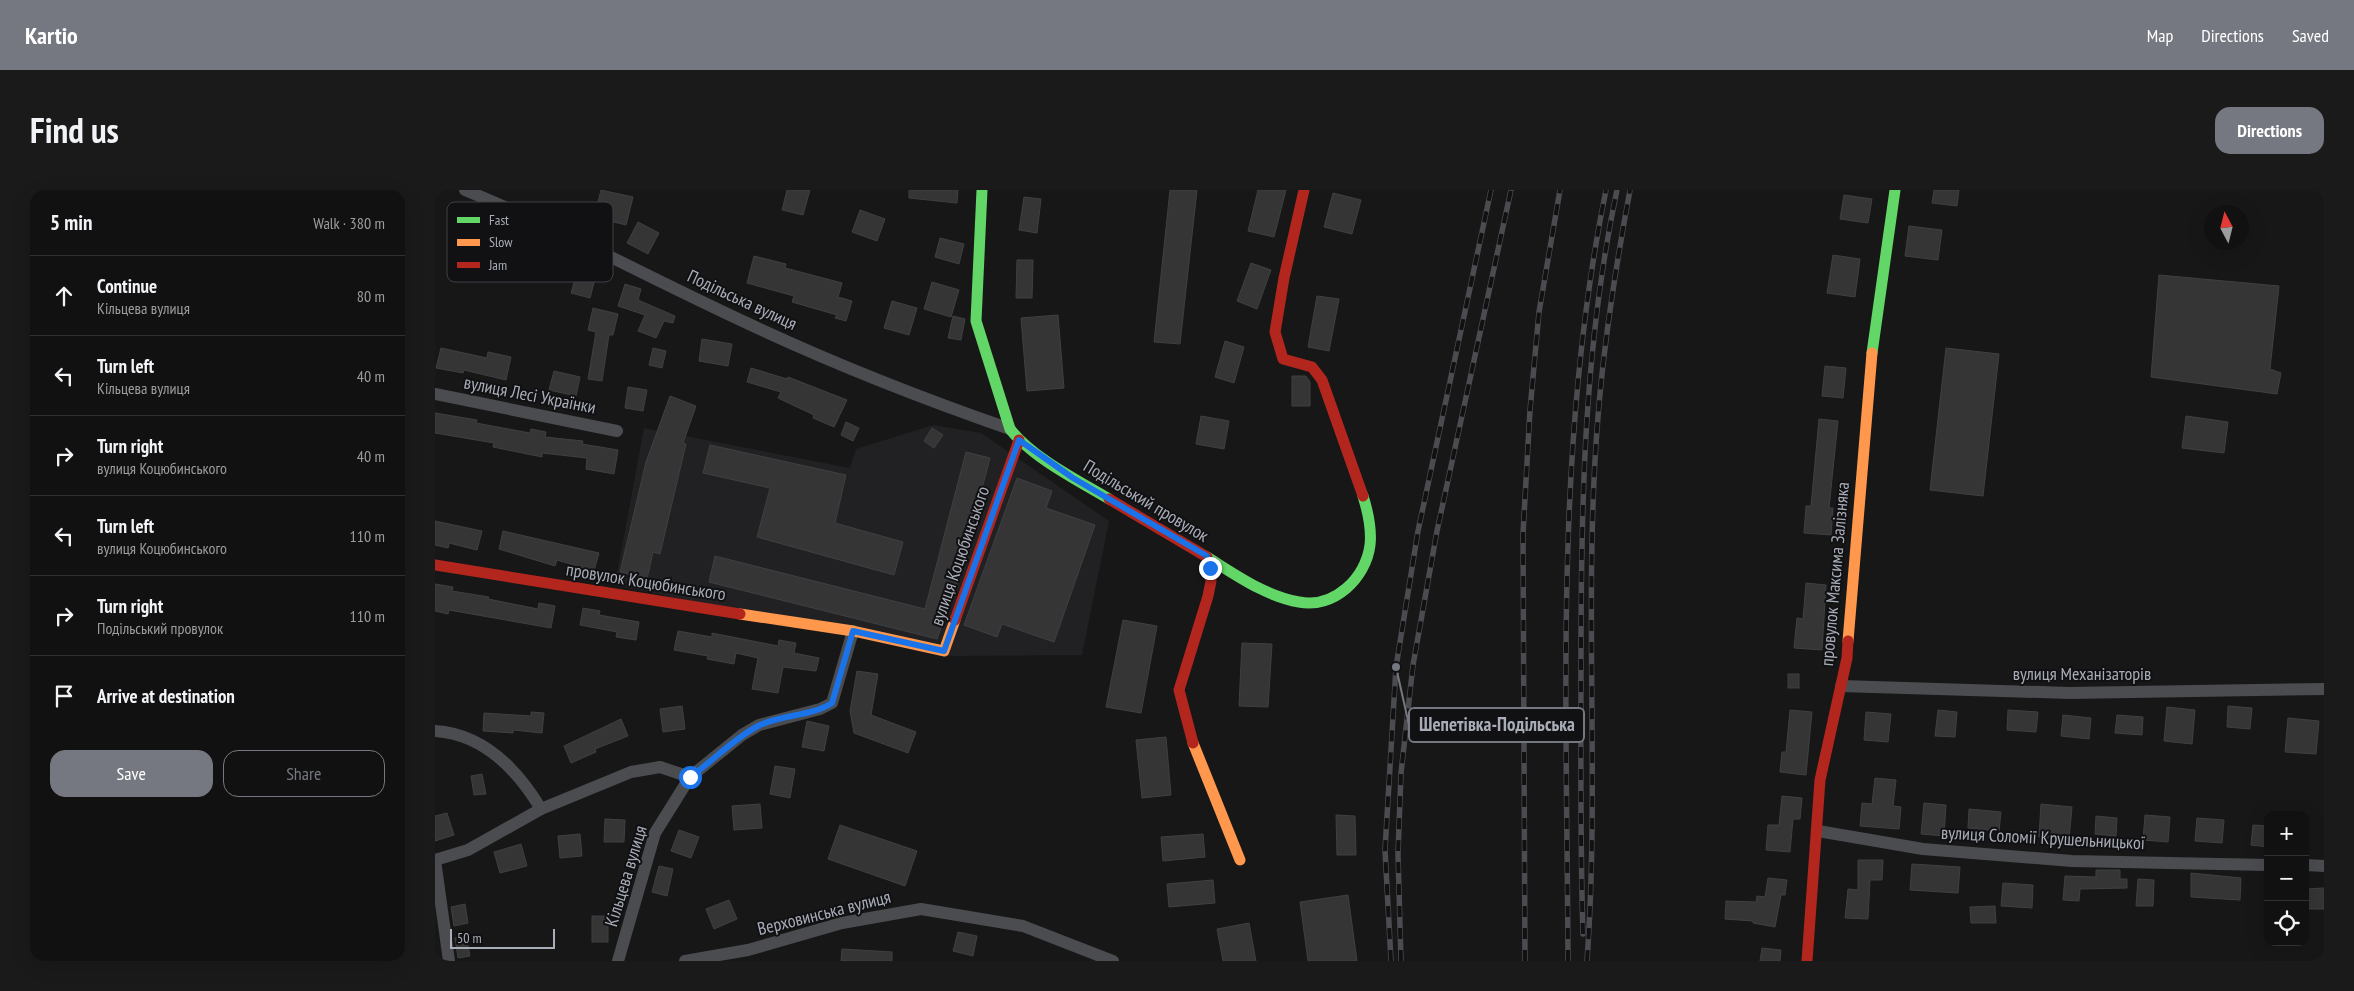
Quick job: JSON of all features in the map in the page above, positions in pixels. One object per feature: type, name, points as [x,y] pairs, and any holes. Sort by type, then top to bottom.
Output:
[{"type":"street","name":"Подільська вулиця","points":[[465,190],[494,202]]},
{"type":"street","name":"Подільський провулок","points":[[982,190],[976,321],[1009,429],[1019,440],[1073,478],[1207,556],[1211,580],[1208,596],[1179,690],[1194,746],[1240,860]]},
{"type":"street","points":[[1207,556],[1262,589],[1303,605],[1322,603],[1337,598],[1360,574],[1368,559],[1372,528],[1368,511],[1323,380],[1312,367],[1283,359],[1275,332],[1284,278],[1304,190]]},
{"type":"street","name":"провулок Максима Залізняка","points":[[1807,961],[1818,831],[1820,780],[1847,658],[1871,362],[1895,190]]},
{"type":"street","name":"Подільська вулиця","points":[[613,257],[758,328],[900,390],[1009,429]]},
{"type":"street","name":"вулиця Лесі Українки","points":[[435,394],[617,431]]},
{"type":"street","name":"вулиця Коцюбинського","points":[[853,631],[944,651],[1019,440]]},
{"type":"street","name":"провулок Коцюбинського","points":[[435,565],[605,594],[853,631]]},
{"type":"street","name":"Кільцева вулиця","points":[[618,961],[655,833],[690,777],[743,735],[759,725],[820,709],[832,703],[853,631]]},
{"type":"street","name":"вулиця Механізаторів","points":[[1841,686],[2069,693],[2324,689]]},
{"type":"street","points":[[435,732],[458,734],[486,748],[519,776],[541,809]]},
{"type":"street","points":[[449,961],[435,860],[468,850],[541,809],[646,768],[661,767],[690,777]]},
{"type":"street","name":"вулиця Соломії Крушельницької","points":[[1818,831],[1923,849],[2062,860],[2264,865]]},
{"type":"street","points":[[2309,866],[2324,866]]},
{"type":"street","name":"Верховинська вулиця","points":[[685,961],[748,950],[842,923],[921,909],[1023,926],[1114,961]]},
{"type":"shaded area","points":[[933,425],[981,433],[1109,521],[1082,655],[945,656],[615,585],[644,428],[850,468],[856,449]]},
{"type":"building","points":[[601,190],[633,197],[626,225],[613,222],[613,202],[598,202]]},
{"type":"building","points":[[787,190],[810,190],[803,215],[782,210]]},
{"type":"building","points":[[909,190],[958,190],[957,203],[909,198]]},
{"type":"building","points":[[1170,190],[1197,190],[1180,344],[1154,342]]},
{"type":"building","points":[[1258,190],[1286,190],[1274,237],[1248,231]]},
{"type":"building","points":[[1934,190],[1959,190],[1957,206],[1932,203]]},
{"type":"building","points":[[1333,193],[1361,200],[1352,234],[1324,227]]},
{"type":"building","points":[[1844,195],[1872,199],[1868,223],[1840,219]]},
{"type":"building","points":[[1024,197],[1041,199],[1037,233],[1019,230]]},
{"type":"building","points":[[860,210],[885,219],[877,241],[852,232]]},
{"type":"building","points":[[638,222],[659,233],[648,254],[627,243]]},
{"type":"building","points":[[1909,226],[1942,230],[1938,260],[1905,256]]},
{"type":"building","points":[[940,238],[964,244],[959,264],[935,257]]},
{"type":"building","points":[[1833,255],[1860,259],[1855,297],[1827,293]]},
{"type":"building","points":[[754,256],[786,264],[785,268],[842,283],[838,297],[852,301],[846,321],[835,318],[837,315],[792,302],[794,296],[747,283]]},
{"type":"building","points":[[1017,260],[1033,260],[1032,298],[1016,298]]},
{"type":"building","points":[[1251,263],[1271,270],[1257,309],[1237,301]]},
{"type":"building","points":[[2159,275],[2279,286],[2270,369],[2281,373],[2277,394],[2151,377]]},
{"type":"building","points":[[574,282],[594,282],[590,298],[571,293]]},
{"type":"building","points":[[932,282],[959,290],[951,317],[924,309]]},
{"type":"building","points":[[625,284],[641,289],[638,300],[675,316],[673,323],[664,321],[656,338],[638,331],[645,315],[618,306]]},
{"type":"building","points":[[1317,296],[1339,299],[1329,351],[1308,347]]},
{"type":"building","points":[[892,301],[917,308],[909,335],[884,328]]},
{"type":"building","points":[[593,308],[618,314],[613,335],[609,335],[602,381],[588,379],[596,332],[588,330]]},
{"type":"building","points":[[1058,315],[1064,388],[1027,391],[1021,318]]},
{"type":"building","points":[[953,316],[965,319],[961,340],[948,338]]},
{"type":"building","points":[[702,339],[732,344],[728,366],[699,361]]},
{"type":"building","points":[[1225,341],[1244,347],[1234,383],[1215,377]]},
{"type":"building","points":[[441,348],[487,358],[488,352],[511,357],[506,380],[464,370],[463,373],[436,368]]},
{"type":"building","points":[[653,348],[666,351],[662,368],[649,365]]},
{"type":"building","points":[[1946,348],[1999,354],[1983,496],[1930,490]]},
{"type":"building","points":[[1825,366],[1846,368],[1843,398],[1822,396]]},
{"type":"building","points":[[751,368],[787,379],[788,377],[847,400],[834,427],[813,418],[814,415],[778,398],[781,392],[747,382]]},
{"type":"building","points":[[554,371],[580,377],[576,396],[549,390]]},
{"type":"building","points":[[1292,376],[1306,376],[1310,382],[1310,406],[1292,406]]},
{"type":"building","points":[[628,387],[647,390],[643,411],[625,408]]},
{"type":"building","points":[[670,396],[696,406],[683,443],[686,444],[660,554],[653,552],[647,579],[620,572],[646,462]]},
{"type":"building","points":[[435,413],[477,420],[476,423],[530,433],[531,429],[546,432],[545,437],[583,441],[582,444],[618,450],[614,474],[586,469],[587,458],[542,453],[542,457],[493,447],[494,443],[435,433]]},
{"type":"building","points":[[1201,416],[1229,421],[1224,449],[1196,444]]},
{"type":"building","points":[[2186,416],[2228,422],[2224,453],[2182,448]]},
{"type":"building","points":[[1819,419],[1838,421],[1829,508],[1833,508],[1831,535],[1804,533],[1806,506],[1811,506]]},
{"type":"building","points":[[846,422],[859,428],[853,441],[841,435]]},
{"type":"building","points":[[932,428],[943,435],[934,448],[924,441]]},
{"type":"building","points":[[710,445],[846,475],[835,523],[903,542],[894,575],[757,537],[770,488],[703,473]]},
{"type":"building","points":[[966,452],[990,458],[959,577],[937,639],[709,582],[715,556],[925,609]]},
{"type":"building","points":[[1017,478],[1052,491],[1046,508],[1095,525],[1054,642],[1002,624],[997,637],[964,625]]},
{"type":"building","points":[[435,521],[482,531],[477,550],[449,543],[448,548],[435,545]]},
{"type":"building","points":[[503,531],[599,553],[594,571],[557,560],[555,566],[499,549]]},
{"type":"building","points":[[1806,583],[1826,585],[1822,650],[1794,648],[1797,618],[1803,619]]},
{"type":"building","points":[[435,584],[453,587],[452,591],[489,597],[488,599],[538,609],[539,603],[555,606],[551,628],[449,610],[448,614],[435,611]]},
{"type":"building","points":[[583,608],[600,611],[599,615],[639,622],[636,640],[616,637],[617,632],[580,625]]},
{"type":"building","points":[[1123,620],[1157,626],[1141,713],[1106,707]]},
{"type":"building","points":[[678,631],[712,637],[712,633],[778,646],[779,640],[796,643],[794,653],[819,658],[816,671],[783,667],[778,693],[752,689],[758,658],[736,653],[734,664],[707,659],[708,656],[674,650]]},
{"type":"building","points":[[1242,643],[1272,644],[1268,707],[1239,706]]},
{"type":"building","points":[[857,671],[878,674],[871,715],[916,732],[908,753],[854,733],[850,711]]},
{"type":"building","points":[[1788,674],[1799,674],[1799,688],[1788,688]]},
{"type":"building","points":[[682,706],[685,729],[663,732],[660,709]]},
{"type":"building","points":[[2228,706],[2252,708],[2250,729],[2227,727]]},
{"type":"building","points":[[2167,707],[2195,710],[2192,744],[2164,741]]},
{"type":"building","points":[[1790,710],[1812,712],[1806,775],[1780,772],[1782,752],[1786,752]]},
{"type":"building","points":[[1938,710],[1957,712],[1955,737],[1935,736]]},
{"type":"building","points":[[2008,710],[2038,712],[2036,732],[2007,730]]},
{"type":"building","points":[[531,712],[544,713],[542,733],[513,730],[513,733],[483,731],[484,713],[531,716]]},
{"type":"building","points":[[1866,712],[1891,714],[1888,742],[1864,740]]},
{"type":"building","points":[[2063,715],[2091,718],[2089,739],[2061,736]]},
{"type":"building","points":[[2117,715],[2143,717],[2142,735],[2115,733]]},
{"type":"building","points":[[2288,718],[2319,721],[2316,754],[2285,752]]},
{"type":"building","points":[[621,719],[628,736],[595,749],[596,752],[571,763],[564,746]]},
{"type":"building","points":[[807,721],[829,726],[824,751],[802,747]]},
{"type":"building","points":[[1166,737],[1171,795],[1142,798],[1136,740]]},
{"type":"building","points":[[775,766],[795,769],[790,798],[770,794]]},
{"type":"building","points":[[482,774],[486,794],[474,795],[471,776]]},
{"type":"building","points":[[1875,778],[1896,780],[1893,806],[1901,807],[1899,829],[1860,826],[1862,803],[1872,804]]},
{"type":"building","points":[[1782,796],[1802,798],[1800,819],[1793,819],[1790,852],[1766,850],[1768,825],[1779,825]]},
{"type":"building","points":[[1924,803],[1946,805],[1944,836],[1921,834]]},
{"type":"building","points":[[760,804],[762,828],[734,830],[732,806]]},
{"type":"building","points":[[2041,804],[2072,807],[2069,839],[2039,837]]},
{"type":"building","points":[[1969,809],[2001,812],[1999,831],[1968,828]]},
{"type":"building","points":[[447,813],[454,835],[435,841],[435,816]]},
{"type":"building","points":[[1336,815],[1355,816],[1356,855],[1337,855]]},
{"type":"building","points":[[2145,815],[2170,817],[2168,842],[2143,840]]},
{"type":"building","points":[[2096,816],[2117,818],[2116,836],[2095,834]]},
{"type":"building","points":[[2197,818],[2224,820],[2222,843],[2195,841]]},
{"type":"building","points":[[605,819],[625,820],[624,842],[604,842]]},
{"type":"building","points":[[840,825],[917,851],[905,886],[828,859]]},
{"type":"building","points":[[2253,825],[2264,826],[2264,847],[2251,845]]},
{"type":"building","points":[[679,830],[699,837],[691,858],[671,851]]},
{"type":"building","points":[[580,834],[582,856],[560,858],[558,836]]},
{"type":"building","points":[[1203,834],[1205,857],[1163,861],[1161,837]]},
{"type":"building","points":[[521,844],[527,866],[500,873],[494,852]]},
{"type":"building","points":[[1858,860],[1883,860],[1882,880],[1870,880],[1868,919],[1845,918],[1848,889],[1858,890]]},
{"type":"building","points":[[1912,864],[1960,867],[1958,893],[1910,890]]},
{"type":"building","points":[[659,866],[673,869],[667,896],[652,892]]},
{"type":"building","points":[[2096,870],[2120,870],[2120,879],[2127,879],[2127,888],[2080,889],[2079,901],[2063,900],[2065,876],[2096,877]]},
{"type":"building","points":[[2191,873],[2241,878],[2240,900],[2191,897]]},
{"type":"building","points":[[1768,878],[1787,880],[1785,895],[1781,895],[1775,927],[1753,923],[1753,921],[1725,919],[1726,901],[1756,902],[1757,896],[1765,897]]},
{"type":"building","points":[[2138,879],[2154,880],[2153,906],[2136,906]]},
{"type":"building","points":[[1213,880],[1215,903],[1169,907],[1167,884]]},
{"type":"building","points":[[2003,883],[2033,885],[2032,908],[2001,906]]},
{"type":"building","points":[[2324,888],[2324,909],[2309,909],[2309,889]]},
{"type":"building","points":[[1348,895],[1357,961],[1308,961],[1300,902]]},
{"type":"building","points":[[729,900],[737,919],[714,929],[706,909]]},
{"type":"building","points":[[465,904],[468,923],[454,926],[451,907]]},
{"type":"building","points":[[1995,906],[1996,923],[1971,923],[1970,907]]},
{"type":"building","points":[[592,916],[608,916],[608,942],[592,942]]},
{"type":"building","points":[[1249,923],[1256,961],[1223,961],[1217,929]]},
{"type":"building","points":[[958,932],[977,936],[973,956],[953,951]]},
{"type":"building","points":[[466,936],[470,956],[458,958],[455,938]]},
{"type":"building","points":[[1762,948],[1781,950],[1780,961],[1760,961]]},
{"type":"building","points":[[842,949],[892,952],[892,961],[841,961]]},
{"type":"railway","points":[[1391,961],[1385,850],[1396,667],[1418,531],[1491,190]]},
{"type":"railway","points":[[1401,961],[1398,854],[1401,773],[1413,665],[1437,531],[1511,190]]},
{"type":"railway","points":[[1525,961],[1523,534],[1530,410],[1539,312],[1560,190]]},
{"type":"railway","points":[[1568,961],[1566,671],[1567,574],[1571,478],[1578,381],[1589,286],[1606,190]]},
{"type":"railway","points":[[1583,934],[1581,602],[1584,483],[1591,365],[1597,307],[1617,190]]},
{"type":"railway","points":[[1587,961],[1591,893],[1591,621],[1594,485],[1598,417],[1607,332],[1630,190]]},
{"type":"traffic: fast","points":[[982,190],[976,321],[1010,429],[1043,459],[1109,499]]},
{"type":"traffic: fast","points":[[1872,353],[1895,190]]},
{"type":"traffic: fast","points":[[1207,557],[1240,578],[1274,595],[1299,602],[1312,603],[1324,601],[1336,596],[1355,579],[1367,557],[1370,545],[1370,532],[1363,496]]},
{"type":"traffic: slow","points":[[1848,641],[1872,353]]},
{"type":"traffic: slow","points":[[740,614],[853,631],[944,651],[955,620]]},
{"type":"traffic: slow","points":[[1193,743],[1240,860]]},
{"type":"traffic: jam","points":[[1304,190],[1284,278],[1275,332],[1283,359],[1312,367],[1322,380],[1363,496]]},
{"type":"traffic: jam","points":[[955,620],[1019,440]]},
{"type":"traffic: jam","points":[[1109,499],[1207,557],[1211,581],[1208,596],[1179,690],[1193,743]]},
{"type":"traffic: jam","points":[[435,565],[740,614]]},
{"type":"traffic: jam","points":[[1807,961],[1820,780],[1847,658],[1848,641]]},
{"type":"place","name":"Шепетівка-Подільська","points":[[1396,667]]},
{"type":"route","points":[[690,777],[743,735],[759,725],[827,707],[832,703],[853,631],[944,651],[1019,440],[1073,478],[1207,556],[1210,568]]}]
